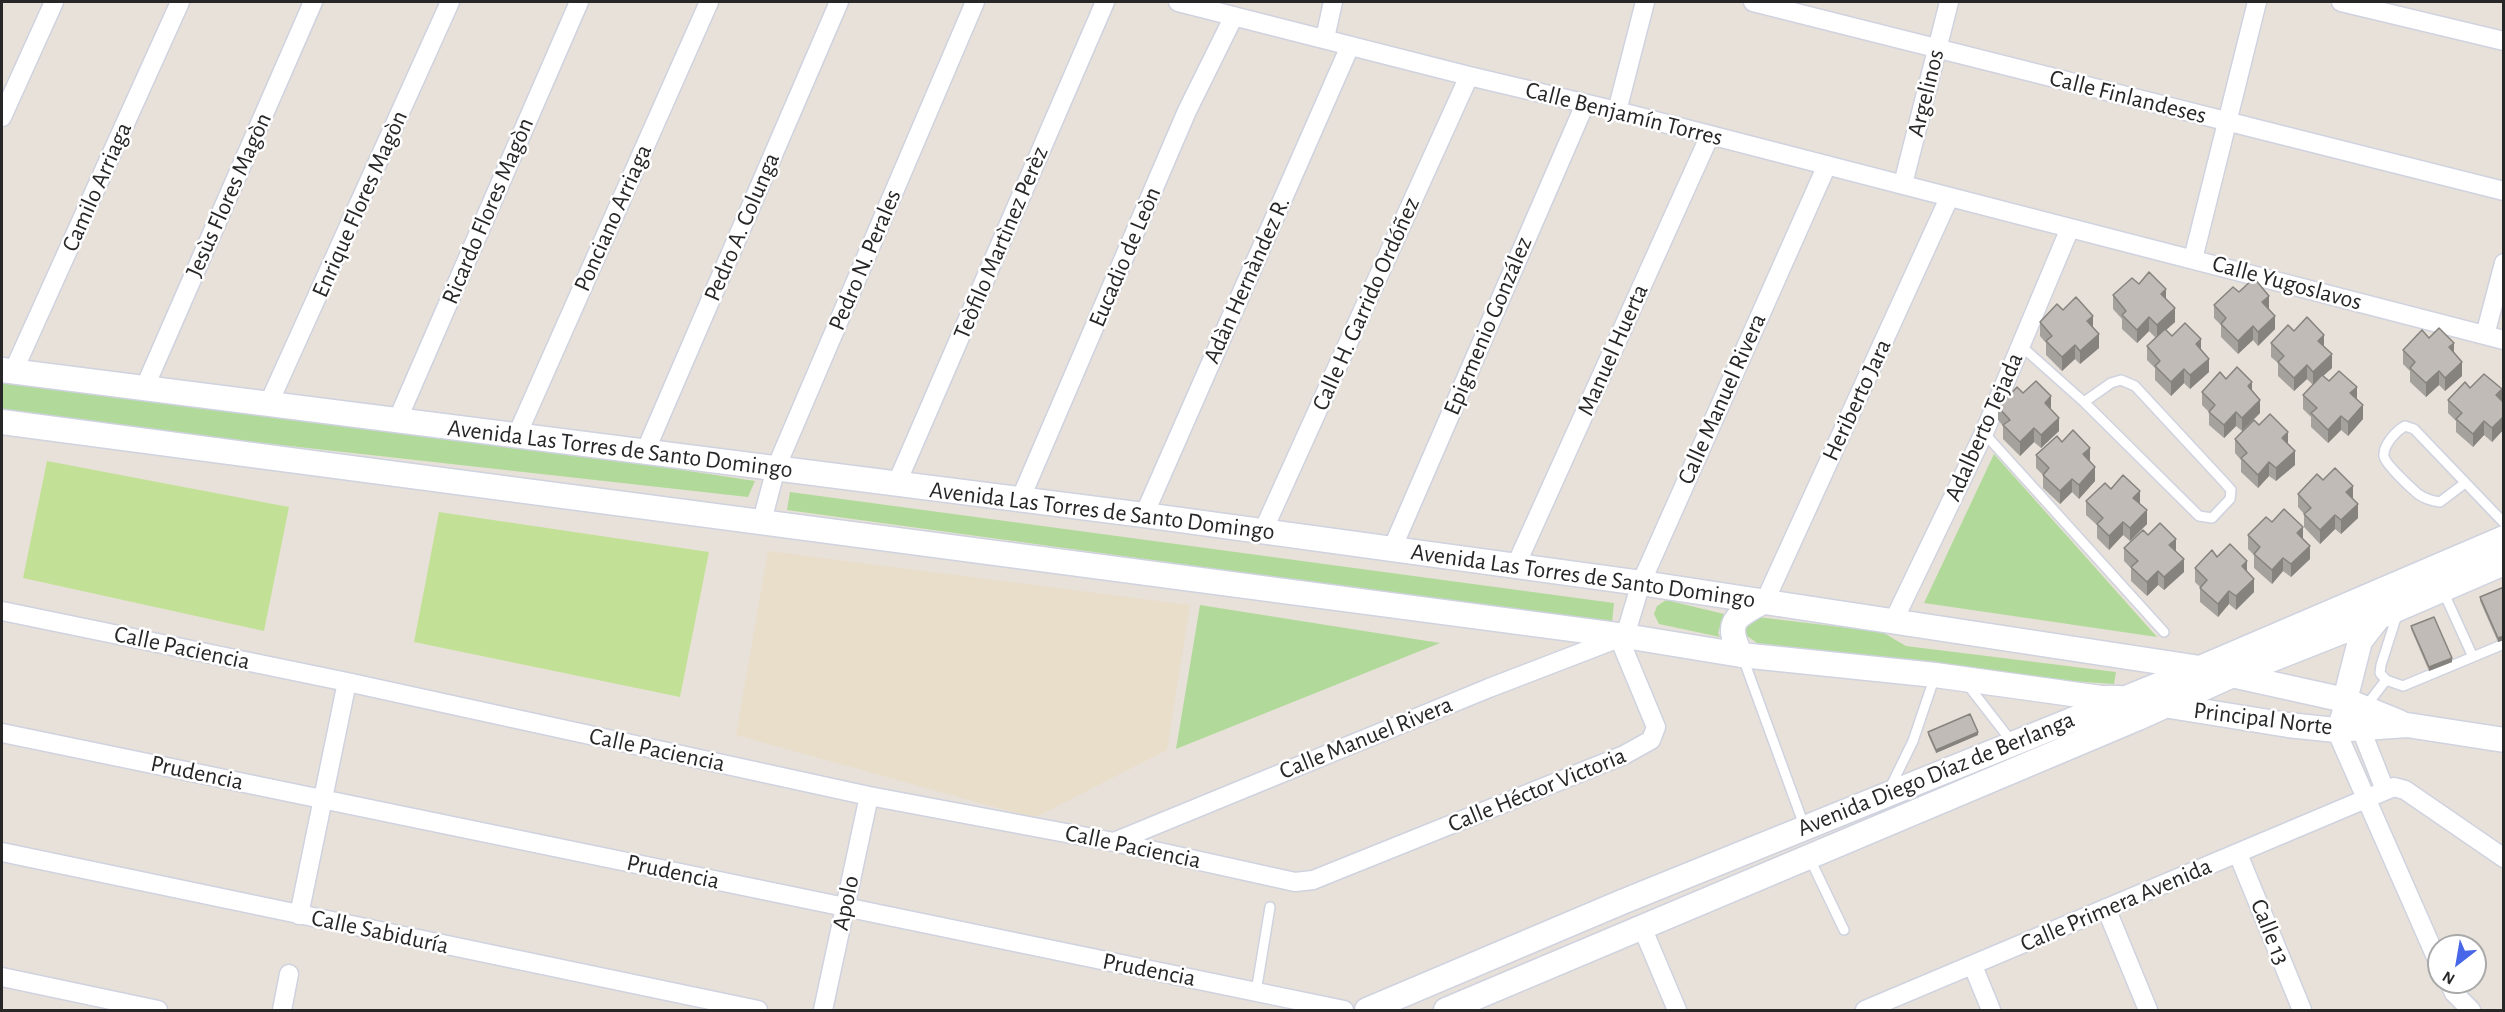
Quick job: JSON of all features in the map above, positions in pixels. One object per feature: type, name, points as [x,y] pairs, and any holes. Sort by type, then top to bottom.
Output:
[{"type":"street","points":[[2,117],[54,2]]},
{"type":"street","name":"Camilo Arriaga","points":[[7,371],[180,2]]},
{"type":"street","name":"Jesùs Flores Magòn","points":[[144,389],[313,2]]},
{"type":"street","name":"Enrique Flores Magòn","points":[[268,405],[450,2]]},
{"type":"street","name":"Ricardo Flores Magòn","points":[[397,421],[579,2]]},
{"type":"street","name":"Ponciano Arriaga","points":[[517,435],[709,2]]},
{"type":"street","name":"Pedro A. Colunga","points":[[645,453],[839,2]]},
{"type":"street","name":"Pedro N. Perales","points":[[762,521],[776,468],[975,2]]},
{"type":"street","name":"Teòfilo Martìnez Perèz","points":[[896,485],[1105,2]]},
{"type":"street","name":"Calle Benjamín Torres","points":[[1178,2],[1617,111],[2070,228]]},
{"type":"street","points":[[1325,38],[1333,2]]},
{"type":"street","points":[[1617,111],[1645,2]]},
{"type":"street","name":"Calle Finlandeses","points":[[1753,2],[2504,190]]},
{"type":"street","name":"Argelinos","points":[[1903,184],[1949,2]]},
{"type":"street","points":[[2193,259],[2257,2]]},
{"type":"street","points":[[2342,2],[2504,41]]},
{"type":"street","name":"Eucadio de Leòn","points":[[1020,500],[1187,111],[1234,16]]},
{"type":"street","name":"Adàn Hernàndez R.","points":[[1144,515],[1350,45]]},
{"type":"street","name":"Calle H. Garrido Ordóñez","points":[[1263,531],[1469,76]]},
{"type":"street","name":"Epigmenio González","points":[[1392,549],[1585,104]]},
{"type":"street","name":"Manuel Huerta","points":[[1516,565],[1710,135]]},
{"type":"street","name":"Calle Manuel Rivera","points":[[1114,842],[1489,688],[1622,637],[1641,583],[1827,165]]},
{"type":"street","name":"Heriberto Jara","points":[[1765,601],[1949,198]]},
{"type":"street","name":"Calle Yugoslavos","points":[[2070,228],[2504,340]]},
{"type":"street","name":"Adalberto Tejada","points":[[1893,622],[1984,433],[2070,228]]},
{"type":"street","points":[[2485,335],[2504,263]]},
{"type":"street","name":"Avenida Las Torres de Santo Domingo","points":[[7,371],[1144,515],[1516,565],[2200,668]]},
{"type":"street","points":[[2,422],[762,521],[1741,655],[1935,675],[2101,698],[2120,698]]},
{"type":"street","name":"Avenida Diego Díaz de Berlanga","points":[[1367,1011],[1622,902],[2013,744],[2120,698],[2200,668],[2504,538]]},
{"type":"street","name":"Avenida Diego Díaz de Berlanga","points":[[1446,1011],[2235,674],[2389,613],[2504,563]]},
{"type":"street","points":[[1741,655],[1734,640],[1732,627],[1741,613],[1765,601]]},
{"type":"street","name":"Calle Paciencia","points":[[2,611],[347,682],[869,796],[1114,842],[1295,882],[1313,880]]},
{"type":"street","points":[[2389,613],[2360,641],[2357,712],[2385,790],[2397,787],[2405,790],[2504,858]]},
{"type":"street","name":"Calle Héctor Victoria","points":[[1313,880],[1613,759],[1651,740],[1655,732],[1654,720],[1622,637]]},
{"type":"street","name":"Principal Norte","points":[[2200,668],[2235,674],[2407,725],[2504,740]]},
{"type":"street","points":[[299,915],[321,799],[347,682]]},
{"type":"street","name":"Principal Norte","points":[[2120,698],[2288,725],[2336,730],[2357,712]]},
{"type":"street","points":[[2336,730],[2427,937]]},
{"type":"street","name":"Prudencia","points":[[2,733],[1344,1011]]},
{"type":"street","name":"Calle Primera Avenida","points":[[1865,1011],[2385,790]]},
{"type":"street","name":"Apolo","points":[[823,1011],[869,796]]},
{"type":"street","name":"Calle Sabiduría","points":[[2,852],[758,1011]]},
{"type":"street","name":"Calle 13","points":[[2238,854],[2302,1011]]},
{"type":"street","points":[[2106,908],[2148,1011]]},
{"type":"street","points":[[1642,927],[1677,1011]]},
{"type":"street","points":[[1972,966],[1991,1011]]},
{"type":"street","points":[[282,1011],[289,974]]},
{"type":"street","points":[[2,977],[158,1011]]},
{"type":"street","points":[[2455,994],[2470,1011]]},
{"type":"lane","points":[[2020,345],[2084,402],[2199,516],[2212,518],[2230,499],[2230,490],[2224,482],[2135,386],[2121,380],[2111,383],[2084,402]]},
{"type":"lane","points":[[2465,483],[2440,502],[2432,501],[2418,494],[2387,463],[2384,455],[2386,448],[2399,430],[2409,426],[2465,483],[2504,523]]},
{"type":"lane","points":[[1984,433],[2164,632]]},
{"type":"lane","points":[[2442,590],[2473,657]]},
{"type":"lane","points":[[2389,613],[2380,673],[2386,680],[2403,686],[2504,644]]},
{"type":"lane","points":[[1741,655],[1805,828]]},
{"type":"lane","points":[[1886,795],[1901,769],[1935,675]]},
{"type":"lane","points":[[1964,679],[2013,744]]},
{"type":"lane","points":[[2357,712],[2386,680]]},
{"type":"lane","points":[[1809,856],[1844,930]]},
{"type":"lane","points":[[1256,992],[1270,907]]},
{"type":"shaded area","points":[[768,551],[1190,605],[1167,750],[1034,818],[736,735]]},
{"type":"green space","points":[[2,379],[346,419],[755,481],[748,497],[2,414]]},
{"type":"green space","points":[[1994,454],[2157,637],[1924,603]]},
{"type":"green space","points":[[47,461],[289,507],[264,631],[23,578]]},
{"type":"green space","points":[[790,492],[1614,603],[1612,623],[787,510]]},
{"type":"green space","points":[[439,512],[709,552],[680,697],[414,642]]},
{"type":"green space","points":[[1666,600],[1724,614],[1718,633],[1720,637],[1659,624],[1654,614],[1657,606]]},
{"type":"green space","points":[[1200,605],[1440,643],[1176,749]]},
{"type":"green space","points":[[1758,617],[1882,632],[1906,646],[2116,672],[2114,684],[2041,679],[1757,643],[1743,633],[1743,628]]},
{"type":"building","points":[[2149,272],[2166,289],[2161,294],[2175,308],[2157,325],[2149,317],[2137,330],[2122,315],[2126,311],[2113,295],[2132,278],[2139,284]]},
{"type":"building","points":[[2254,278],[2269,296],[2262,302],[2275,316],[2258,332],[2253,326],[2238,341],[2221,324],[2226,318],[2214,305],[2233,287],[2239,292]]},
{"type":"building","points":[[2076,297],[2093,316],[2087,321],[2099,334],[2080,351],[2075,345],[2062,357],[2046,341],[2052,336],[2040,322],[2057,304],[2063,310]]},
{"type":"building","points":[[2307,317],[2324,335],[2318,341],[2332,354],[2313,372],[2307,365],[2294,378],[2278,362],[2284,356],[2271,343],[2288,325],[2294,331]]},
{"type":"building","points":[[2185,323],[2201,339],[2196,344],[2209,359],[2190,375],[2184,369],[2171,382],[2155,366],[2160,361],[2147,346],[2165,329],[2172,336]]},
{"type":"building","points":[[2439,328],[2454,343],[2449,347],[2462,362],[2445,378],[2439,371],[2426,383],[2410,368],[2415,362],[2403,350],[2422,330],[2429,338]]},
{"type":"building","points":[[2237,367],[2252,382],[2248,386],[2260,400],[2242,418],[2236,412],[2224,425],[2209,412],[2215,405],[2202,392],[2220,372],[2226,379]]},
{"type":"building","points":[[2339,371],[2357,387],[2350,393],[2363,405],[2348,422],[2341,416],[2328,430],[2311,413],[2317,408],[2303,395],[2322,375],[2329,381]]},
{"type":"building","points":[[2484,374],[2502,389],[2496,395],[2504,403],[2504,416],[2492,428],[2484,421],[2473,434],[2456,419],[2462,413],[2448,400],[2465,382],[2470,388]]},
{"type":"building","points":[[2036,381],[2051,396],[2045,403],[2059,418],[2041,435],[2034,428],[2020,442],[2003,425],[2010,420],[1998,407],[2017,387],[2023,393]]},
{"type":"building","points":[[2270,414],[2288,432],[2282,438],[2295,451],[2276,468],[2269,462],[2258,475],[2241,458],[2247,453],[2235,439],[2254,420],[2259,425]]},
{"type":"building","points":[[2073,430],[2090,448],[2083,454],[2095,467],[2079,485],[2072,479],[2060,491],[2043,475],[2049,468],[2036,455],[2057,436],[2062,442]]},
{"type":"building","points":[[2335,468],[2353,486],[2346,492],[2358,504],[2341,520],[2335,515],[2320,530],[2304,514],[2311,508],[2298,494],[2317,474],[2323,480]]},
{"type":"building","points":[[2123,475],[2140,491],[2133,498],[2147,510],[2130,528],[2123,522],[2109,536],[2097,524],[2103,518],[2086,501],[2105,483],[2111,489]]},
{"type":"building","points":[[2284,509],[2303,527],[2297,533],[2310,546],[2291,564],[2283,558],[2272,570],[2254,554],[2260,547],[2248,535],[2266,517],[2272,522]]},
{"type":"building","points":[[2160,523],[2176,539],[2169,545],[2184,559],[2164,577],[2158,571],[2147,582],[2131,567],[2138,561],[2124,548],[2143,530],[2148,535]]},
{"type":"building","points":[[2230,544],[2247,561],[2242,566],[2254,579],[2236,596],[2229,591],[2218,604],[2200,588],[2207,580],[2195,568],[2212,550],[2217,557]]},
{"type":"building","points":[[2504,587],[2504,636],[2498,638],[2480,597]]},
{"type":"building","points":[[2434,617],[2452,658],[2429,667],[2411,626]]},
{"type":"building","points":[[1970,714],[1978,732],[1936,750],[1928,732]]}]
